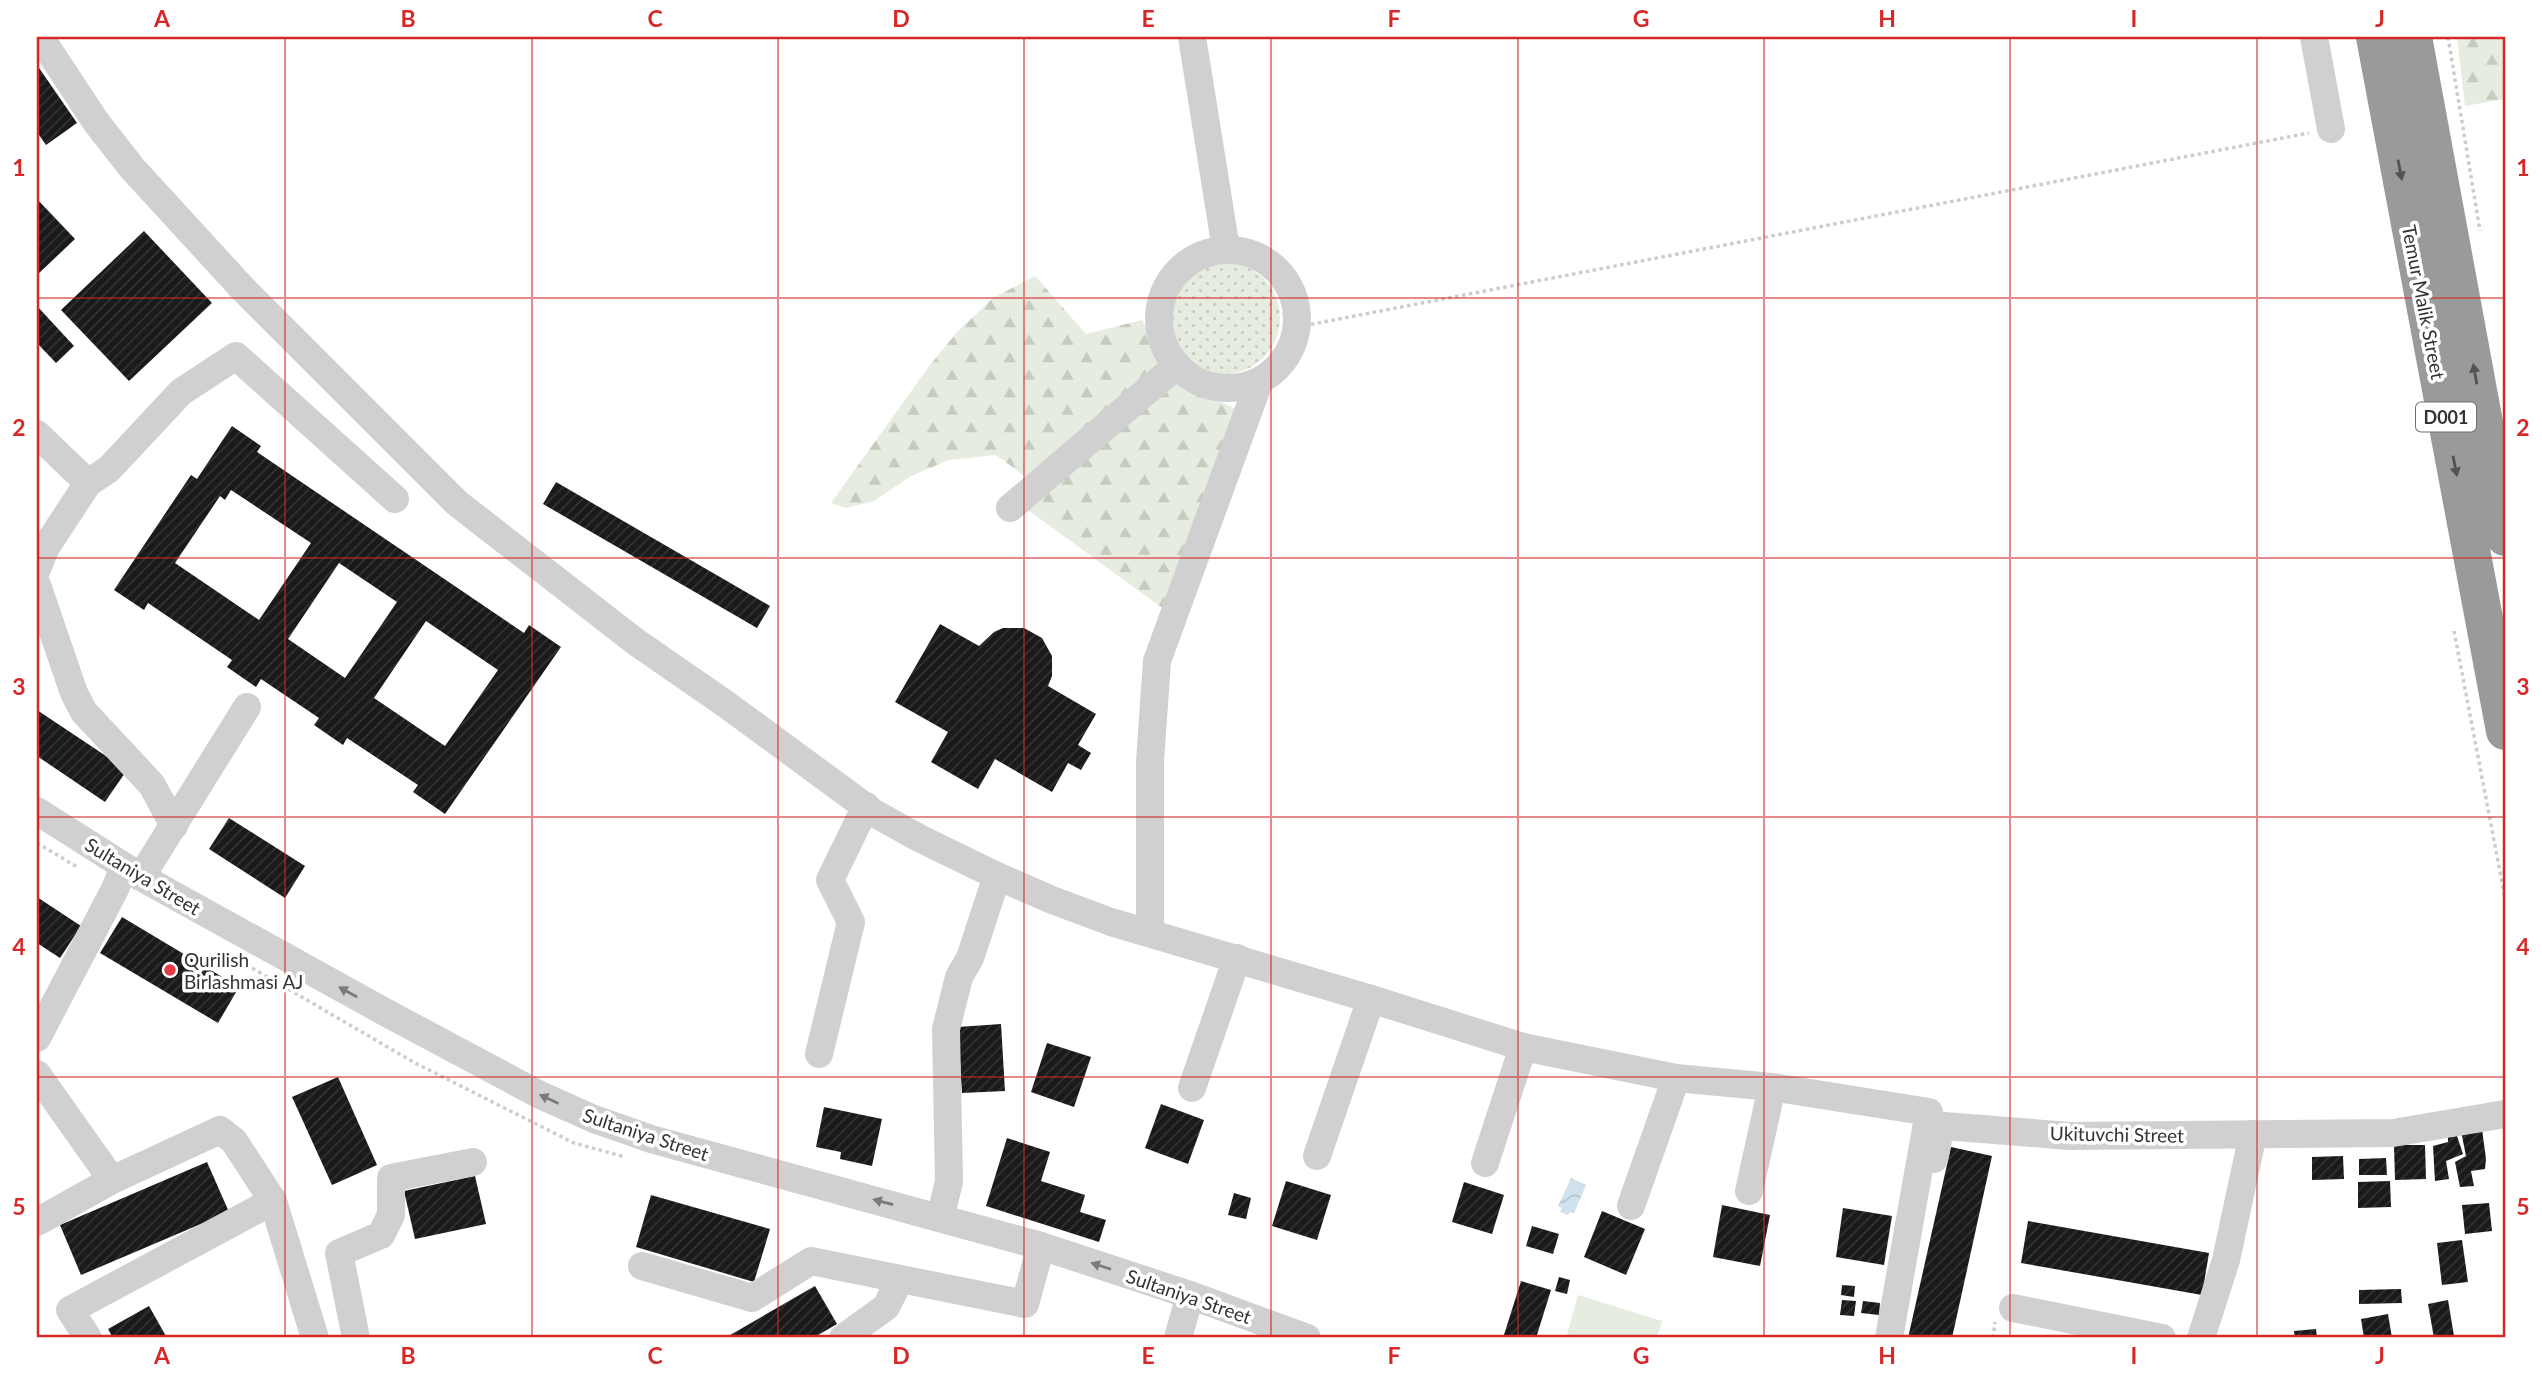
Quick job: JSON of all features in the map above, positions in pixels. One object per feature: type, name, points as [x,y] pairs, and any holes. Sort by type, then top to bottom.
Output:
[{"type":"highway","name":"Temur Malik Street","points":[[2375,37],[2505,732]]},
{"type":"highway","name":"Temur Malik Street","points":[[2413,37],[2505,537]]},
{"type":"highway","points":[[2387,103],[2396,115],[2409,117],[2419,110],[2424,97]]},
{"type":"street","points":[[40,37],[96,122],[132,168],[243,289],[457,503],[636,642],[866,806],[921,839],[1052,900],[1150,933],[1523,1047],[1676,1078],[1772,1087],[1929,1112],[1889,1338]]},
{"type":"street","points":[[1192,37],[1226,249]]},
{"type":"street","points":[[2314,37],[2331,129]]},
{"type":"street","points":[[1226,249],[1249,253],[1270,264],[1286,282],[1295,303],[1297,327],[1291,349],[1278,368],[1259,382],[1238,388],[1216,388],[1196,381],[1176,366],[1164,349],[1158,327],[1159,304],[1168,282],[1183,265],[1203,254],[1226,249]]},
{"type":"street","points":[[37,569],[46,547],[88,483],[109,469],[181,392],[236,356],[395,499]]},
{"type":"street","points":[[1010,508],[1176,366]]},
{"type":"street","points":[[1150,933],[1150,761],[1157,661],[1259,382]]},
{"type":"street","points":[[37,434],[88,483]]},
{"type":"street","points":[[37,585],[74,693],[85,712],[152,785],[174,826]]},
{"type":"street","points":[[37,1038],[115,889],[174,826],[247,707]]},
{"type":"street","points":[[819,1054],[851,922],[830,880],[866,806]]},
{"type":"street","name":"Sultаniya Street","points":[[37,811],[133,872],[383,1011],[567,1108],[651,1139],[1041,1246],[1307,1338]]},
{"type":"street","points":[[940,1218],[950,1172],[946,1029],[958,977],[970,958],[997,876]]},
{"type":"street","points":[[1192,1088],[1237,958]]},
{"type":"street","points":[[1317,1156],[1371,999]]},
{"type":"street","points":[[1485,1163],[1523,1047]]},
{"type":"street","points":[[37,1074],[112,1180]]},
{"type":"street","points":[[1631,1206],[1676,1078]]},
{"type":"street","points":[[1749,1191],[1772,1087]]},
{"type":"street","name":"Ukituvchi Street","points":[[1903,1338],[1940,1130],[1944,1126],[2070,1136],[2393,1133],[2505,1114]]},
{"type":"street","points":[[37,1222],[112,1180],[220,1130],[234,1141],[273,1200],[315,1338]]},
{"type":"street","points":[[2201,1338],[2226,1260],[2253,1135]]},
{"type":"street","points":[[356,1338],[339,1253],[381,1236],[391,1215],[391,1178],[473,1162]]},
{"type":"street","points":[[88,1338],[70,1310],[273,1200]]},
{"type":"street","points":[[642,1266],[752,1298],[811,1261],[1024,1304],[1041,1246]]},
{"type":"street","points":[[843,1338],[886,1307],[900,1279]]},
{"type":"street","points":[[1178,1338],[1189,1295]]},
{"type":"street","points":[[2013,1308],[2162,1338]]},
{"type":"path","points":[[1297,327],[2331,129]]},
{"type":"path","points":[[2454,631],[2505,898]]},
{"type":"green space","points":[[2457,37],[2505,37],[2505,99],[2465,106]]},
{"type":"green space","points":[[1224,262],[1245,266],[1264,278],[1276,297],[1280,318],[1276,339],[1264,358],[1245,370],[1224,374],[1203,370],[1184,358],[1172,339],[1168,318],[1172,297],[1184,278],[1203,266]]},
{"type":"green space","points":[[1035,276],[1086,334],[1142,320],[1161,360],[1027,478],[996,455],[949,460],[911,476],[874,501],[846,508],[831,503],[930,365],[958,331],[993,298]]},
{"type":"green space","points":[[1175,381],[1236,409],[1165,610],[1024,507]]},
{"type":"green space","points":[[1578,1295],[1662,1321],[1657,1338],[1566,1338]]},
{"type":"water","points":[[1571,1178],[1586,1185],[1574,1213],[1570,1212],[1568,1215],[1560,1212],[1562,1208],[1558,1206]]},
{"type":"building","points":[[37,65],[77,123],[46,145],[37,132]]},
{"type":"building","points":[[37,199],[75,239],[37,275]]},
{"type":"building","points":[[144,231],[212,303],[129,381],[61,310]]},
{"type":"building","points":[[37,306],[74,346],[56,363],[37,343]]},
{"type":"building","points":[[232,426],[261,446],[257,452],[524,633],[529,625],[561,647],[445,814],[413,792],[418,785],[347,738],[343,745],[314,725],[319,718],[261,679],[256,687],[227,667],[232,660],[148,603],[144,610],[114,590],[191,475],[197,479]],"holes":[[[231,490],[311,543],[259,620],[175,563],[220,496],[225,500]],[[339,563],[397,602],[345,678],[288,639]],[[426,621],[498,670],[445,746],[374,698]]]},
{"type":"building","points":[[556,482],[770,606],[757,628],[543,504]]},
{"type":"building","points":[[940,624],[979,646],[994,632],[1003,628],[1024,628],[1042,638],[1052,656],[1052,676],[1048,686],[1096,714],[1078,745],[1091,753],[1081,770],[1068,763],[1052,792],[995,759],[978,789],[931,762],[948,732],[895,702]]},
{"type":"building","points":[[37,710],[127,770],[105,802],[37,756]]},
{"type":"building","points":[[229,818],[305,866],[285,898],[209,849]]},
{"type":"building","points":[[37,897],[81,926],[60,958],[37,943]]},
{"type":"building","name":"Qurilish Birlashmasi AJ","points":[[122,917],[239,987],[218,1023],[100,953]]},
{"type":"building","points":[[1001,1024],[1005,1091],[962,1093],[958,1027]]},
{"type":"building","points":[[1047,1043],[1091,1057],[1074,1107],[1031,1092]]},
{"type":"building","points":[[338,1077],[377,1165],[332,1185],[292,1097]]},
{"type":"building","points":[[1161,1104],[1204,1120],[1188,1164],[1145,1148]]},
{"type":"building","points":[[824,1107],[882,1119],[872,1166],[840,1159],[841,1152],[816,1147]]},
{"type":"building","points":[[2482,1129],[2485,1169],[2471,1171],[2474,1186],[2460,1187],[2455,1162],[2466,1156],[2461,1131]]},
{"type":"building","points":[[2455,1130],[2463,1154],[2446,1161],[2449,1179],[2435,1181],[2433,1146],[2448,1142],[2448,1131]]},
{"type":"building","points":[[1007,1138],[1050,1152],[1041,1181],[1085,1195],[1080,1212],[1106,1220],[1099,1242],[986,1206]]},
{"type":"building","points":[[2394,1145],[2425,1145],[2426,1179],[2395,1180]]},
{"type":"building","points":[[1951,1147],[1992,1156],[1952,1338],[1908,1338]]},
{"type":"building","points":[[2343,1156],[2344,1179],[2312,1180],[2312,1157]]},
{"type":"building","points":[[2386,1158],[2387,1175],[2359,1175],[2359,1159]]},
{"type":"building","points":[[207,1162],[229,1212],[81,1275],[60,1225]]},
{"type":"building","points":[[475,1176],[486,1224],[415,1239],[404,1191]]},
{"type":"building","points":[[1286,1181],[1331,1195],[1317,1240],[1272,1226]]},
{"type":"building","points":[[2390,1181],[2391,1207],[2358,1208],[2358,1182]]},
{"type":"building","points":[[1464,1182],[1504,1195],[1492,1234],[1452,1222]]},
{"type":"building","points":[[1234,1193],[1251,1198],[1246,1219],[1228,1215]]},
{"type":"building","points":[[651,1195],[770,1229],[754,1282],[636,1247]]},
{"type":"building","points":[[2489,1203],[2492,1231],[2465,1234],[2462,1205]]},
{"type":"building","points":[[1722,1205],[1770,1215],[1760,1266],[1713,1257]]},
{"type":"building","points":[[1843,1208],[1892,1216],[1884,1265],[1836,1257]]},
{"type":"building","points":[[1602,1211],[1645,1229],[1626,1275],[1584,1257]]},
{"type":"building","points":[[2028,1221],[2209,1253],[2202,1295],[2021,1263]]},
{"type":"building","points":[[1532,1226],[1559,1234],[1553,1254],[1526,1246]]},
{"type":"building","points":[[2462,1240],[2468,1282],[2442,1285],[2437,1243]]},
{"type":"building","points":[[1559,1277],[1570,1280],[1567,1294],[1555,1291]]},
{"type":"building","points":[[1521,1281],[1551,1290],[1536,1338],[1503,1338]]},
{"type":"building","points":[[1842,1285],[1855,1286],[1854,1297],[1841,1295]]},
{"type":"building","points":[[815,1286],[837,1324],[813,1338],[725,1338]]},
{"type":"building","points":[[2401,1289],[2402,1303],[2359,1304],[2359,1290]]},
{"type":"building","points":[[1842,1300],[1856,1301],[1854,1316],[1840,1315]]},
{"type":"building","points":[[2448,1300],[2454,1336],[2434,1338],[2428,1304]]},
{"type":"building","points":[[1863,1301],[1880,1303],[1879,1315],[1861,1313]]},
{"type":"building","points":[[149,1306],[167,1338],[113,1338],[108,1329]]},
{"type":"building","points":[[2388,1314],[2392,1338],[2364,1338],[2361,1319]]},
{"type":"building","points":[[2316,1329],[2317,1338],[2295,1338],[2294,1331]]},
{"type":"place","name":"Qurilish Birlashmasi AJ","points":[[170,970]]}]
